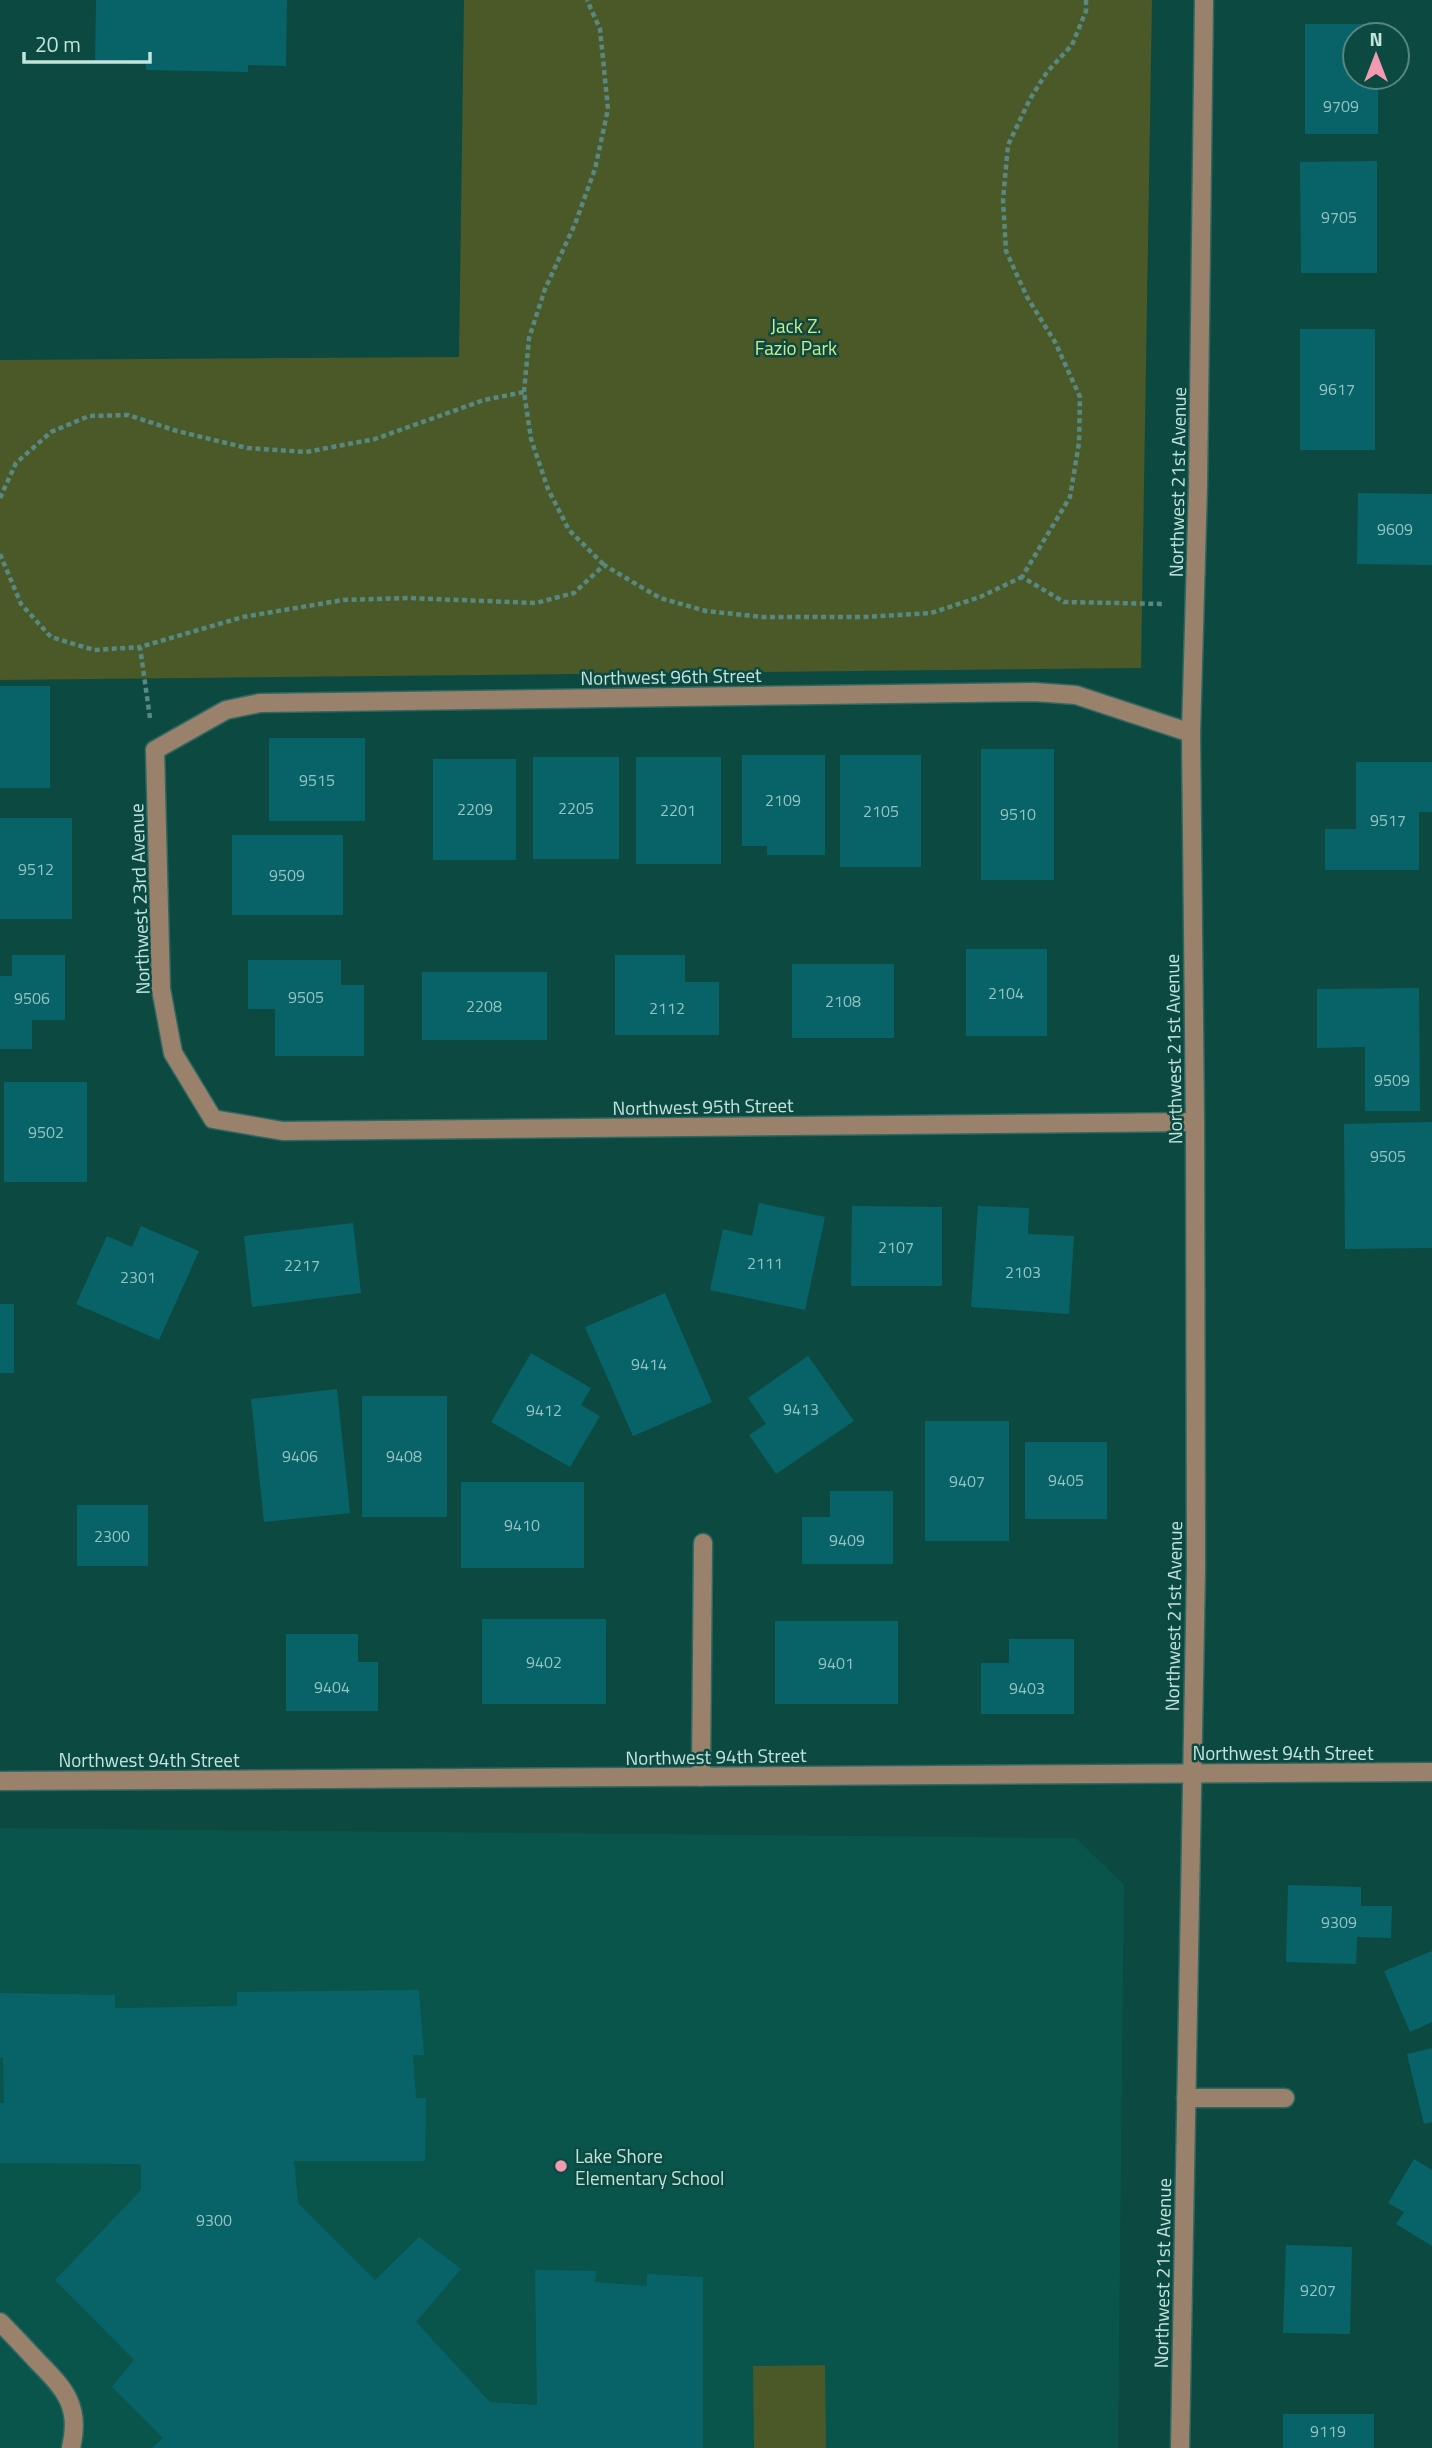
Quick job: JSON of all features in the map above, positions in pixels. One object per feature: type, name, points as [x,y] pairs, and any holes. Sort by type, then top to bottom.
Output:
[{"type":"street","name":"Northwest 21st Avenue","points":[[1180,2448],[1196,1569],[1191,733],[1205,0]]},
{"type":"street","name":"Northwest 96th Street","points":[[155,750],[226,710],[260,703],[1034,692],[1076,695],[1191,733]]},
{"type":"street","name":"Northwest 23rd Avenue","points":[[155,750],[161,989],[173,1053],[213,1119]]},
{"type":"street","name":"Northwest 95th Street","points":[[213,1119],[283,1131],[1195,1122]]},
{"type":"street","points":[[701,1777],[703,1543]]},
{"type":"street","name":"Northwest 94th Street","points":[[0,1781],[1432,1772]]},
{"type":"street","points":[[1186,2098],[1285,2098]]},
{"type":"street","points":[[0,2322],[64,2389],[73,2410],[75,2432],[71,2448]]},
{"type":"path","points":[[587,0],[600,29],[608,108],[595,169],[575,224],[545,289],[529,338],[524,392],[531,439],[548,489],[569,530],[604,565],[660,598],[706,611],[763,617],[865,617],[931,613],[980,597],[1021,577],[1070,497],[1079,443],[1080,397],[1055,342],[1027,297],[1006,251],[1003,200],[1008,145],[1046,72],[1072,46],[1086,11],[1086,0]]},
{"type":"path","points":[[0,498],[16,463],[51,432],[89,416],[128,415],[177,431],[247,448],[306,452],[375,439],[484,400],[524,392]]},
{"type":"path","points":[[0,554],[21,604],[51,637],[94,650],[140,647],[243,617],[342,600],[408,598],[536,603],[574,593],[604,565]]},
{"type":"path","points":[[1021,577],[1064,603],[1195,605]]},
{"type":"path","points":[[140,647],[155,750]]},
{"type":"shaded area","name":"Lake Shore Elementary School","points":[[0,1828],[1076,1838],[1124,1885],[1118,2448],[0,2448]]},
{"type":"green space","name":"Jack Z. Fazio Park","points":[[464,0],[1152,0],[1141,668],[0,680],[0,360],[459,357]]},
{"type":"green space","points":[[825,2365],[826,2448],[754,2448],[753,2366]]},
{"type":"building","points":[[96,0],[287,0],[286,66],[248,65],[248,72],[146,70],[146,64],[95,62]]},
{"type":"building","points":[[1305,24],[1341,24],[1341,91],[1378,91],[1378,134],[1305,134]]},
{"type":"building","points":[[1377,161],[1377,273],[1301,273],[1300,162]]},
{"type":"building","points":[[1300,329],[1375,329],[1375,450],[1300,450]]},
{"type":"building","points":[[1358,493],[1432,494],[1432,565],[1357,564]]},
{"type":"building","points":[[0,686],[50,686],[50,788],[0,788]]},
{"type":"building","points":[[269,738],[365,738],[365,821],[269,821]]},
{"type":"building","points":[[981,749],[1054,749],[1054,880],[981,880]]},
{"type":"building","points":[[742,755],[825,755],[825,855],[767,855],[767,846],[742,846]]},
{"type":"building","points":[[840,755],[921,755],[921,867],[840,867]]},
{"type":"building","points":[[533,757],[619,757],[619,859],[533,859]]},
{"type":"building","points":[[636,757],[721,757],[721,864],[636,864]]},
{"type":"building","points":[[433,759],[516,759],[516,860],[433,860]]},
{"type":"building","points":[[1356,762],[1432,762],[1432,812],[1419,812],[1419,870],[1325,870],[1325,829],[1356,829]]},
{"type":"building","points":[[0,818],[72,818],[72,919],[0,919]]},
{"type":"building","points":[[232,835],[343,835],[343,915],[232,915]]},
{"type":"building","points":[[966,949],[1047,949],[1047,1036],[966,1036]]},
{"type":"building","points":[[12,955],[65,955],[65,1020],[32,1020],[32,1049],[0,1049],[0,976],[12,976]]},
{"type":"building","points":[[615,955],[685,955],[685,982],[719,982],[719,1035],[615,1035]]},
{"type":"building","points":[[248,960],[341,960],[341,985],[364,985],[364,1056],[275,1056],[275,1009],[248,1009]]},
{"type":"building","points":[[792,964],[894,964],[894,1038],[792,1038]]},
{"type":"building","points":[[422,972],[547,972],[547,1040],[422,1040]]},
{"type":"building","points":[[1419,988],[1420,1111],[1365,1111],[1365,1047],[1317,1048],[1317,989]]},
{"type":"building","points":[[4,1082],[87,1082],[87,1182],[4,1182]]},
{"type":"building","points":[[1432,1122],[1432,1248],[1345,1249],[1344,1124]]},
{"type":"building","points":[[759,1203],[825,1217],[805,1310],[710,1290],[723,1229],[752,1236]]},
{"type":"building","points":[[852,1206],[942,1207],[942,1286],[851,1286]]},
{"type":"building","points":[[978,1206],[1029,1208],[1028,1234],[1074,1236],[1069,1314],[971,1307]]},
{"type":"building","points":[[353,1223],[361,1293],[252,1307],[244,1236]]},
{"type":"building","points":[[141,1226],[199,1251],[159,1340],[76,1304],[107,1236],[132,1247]]},
{"type":"building","points":[[665,1293],[712,1402],[633,1436],[585,1327]]},
{"type":"building","points":[[0,1304],[14,1304],[14,1373],[0,1373]]},
{"type":"building","points":[[531,1353],[591,1388],[581,1405],[600,1416],[570,1467],[491,1422]]},
{"type":"building","points":[[808,1356],[854,1421],[776,1474],[749,1435],[766,1424],[748,1398]]},
{"type":"building","points":[[337,1389],[350,1513],[264,1522],[251,1399]]},
{"type":"building","points":[[362,1396],[447,1396],[447,1517],[362,1517]]},
{"type":"building","points":[[925,1421],[1009,1421],[1009,1541],[925,1541]]},
{"type":"building","points":[[1025,1442],[1107,1442],[1107,1519],[1025,1519]]},
{"type":"building","points":[[461,1482],[584,1482],[584,1568],[461,1568]]},
{"type":"building","points":[[830,1491],[893,1491],[893,1564],[802,1564],[802,1517],[830,1517]]},
{"type":"building","points":[[77,1505],[148,1505],[148,1566],[77,1566]]},
{"type":"building","points":[[482,1619],[606,1619],[606,1704],[482,1704]]},
{"type":"building","points":[[775,1621],[898,1621],[898,1704],[775,1704]]},
{"type":"building","points":[[286,1634],[358,1634],[358,1662],[378,1662],[378,1711],[286,1711]]},
{"type":"building","points":[[1009,1639],[1074,1639],[1074,1714],[981,1714],[981,1663],[1009,1663]]},
{"type":"building","points":[[1288,1885],[1361,1887],[1361,1906],[1392,1906],[1391,1938],[1357,1937],[1356,1964],[1286,1962]]},
{"type":"building","points":[[1432,1951],[1432,2022],[1410,2032],[1384,1971]]},
{"type":"building","points":[[419,1990],[424,2055],[413,2055],[416,2098],[426,2098],[425,2161],[294,2161],[298,2203],[375,2280],[419,2237],[461,2269],[416,2322],[490,2402],[537,2405],[535,2270],[596,2271],[595,2282],[647,2286],[647,2274],[703,2277],[703,2448],[152,2448],[163,2438],[112,2387],[134,2360],[55,2280],[141,2190],[141,2164],[0,2163],[0,2103],[4,2103],[3,2058],[0,2058],[0,1993],[115,1995],[115,2008],[237,2006],[237,1992]]},
{"type":"building","points":[[1432,2048],[1432,2122],[1424,2124],[1407,2054]]},
{"type":"building","points":[[1414,2159],[1432,2170],[1432,2246],[1396,2224],[1404,2212],[1388,2203]]},
{"type":"building","points":[[1286,2245],[1352,2247],[1350,2334],[1283,2333]]},
{"type":"building","points":[[1283,2414],[1374,2414],[1374,2448],[1283,2448]]},
{"type":"place","name":"Lake Shore Elementary School","points":[[561,2166]]}]
